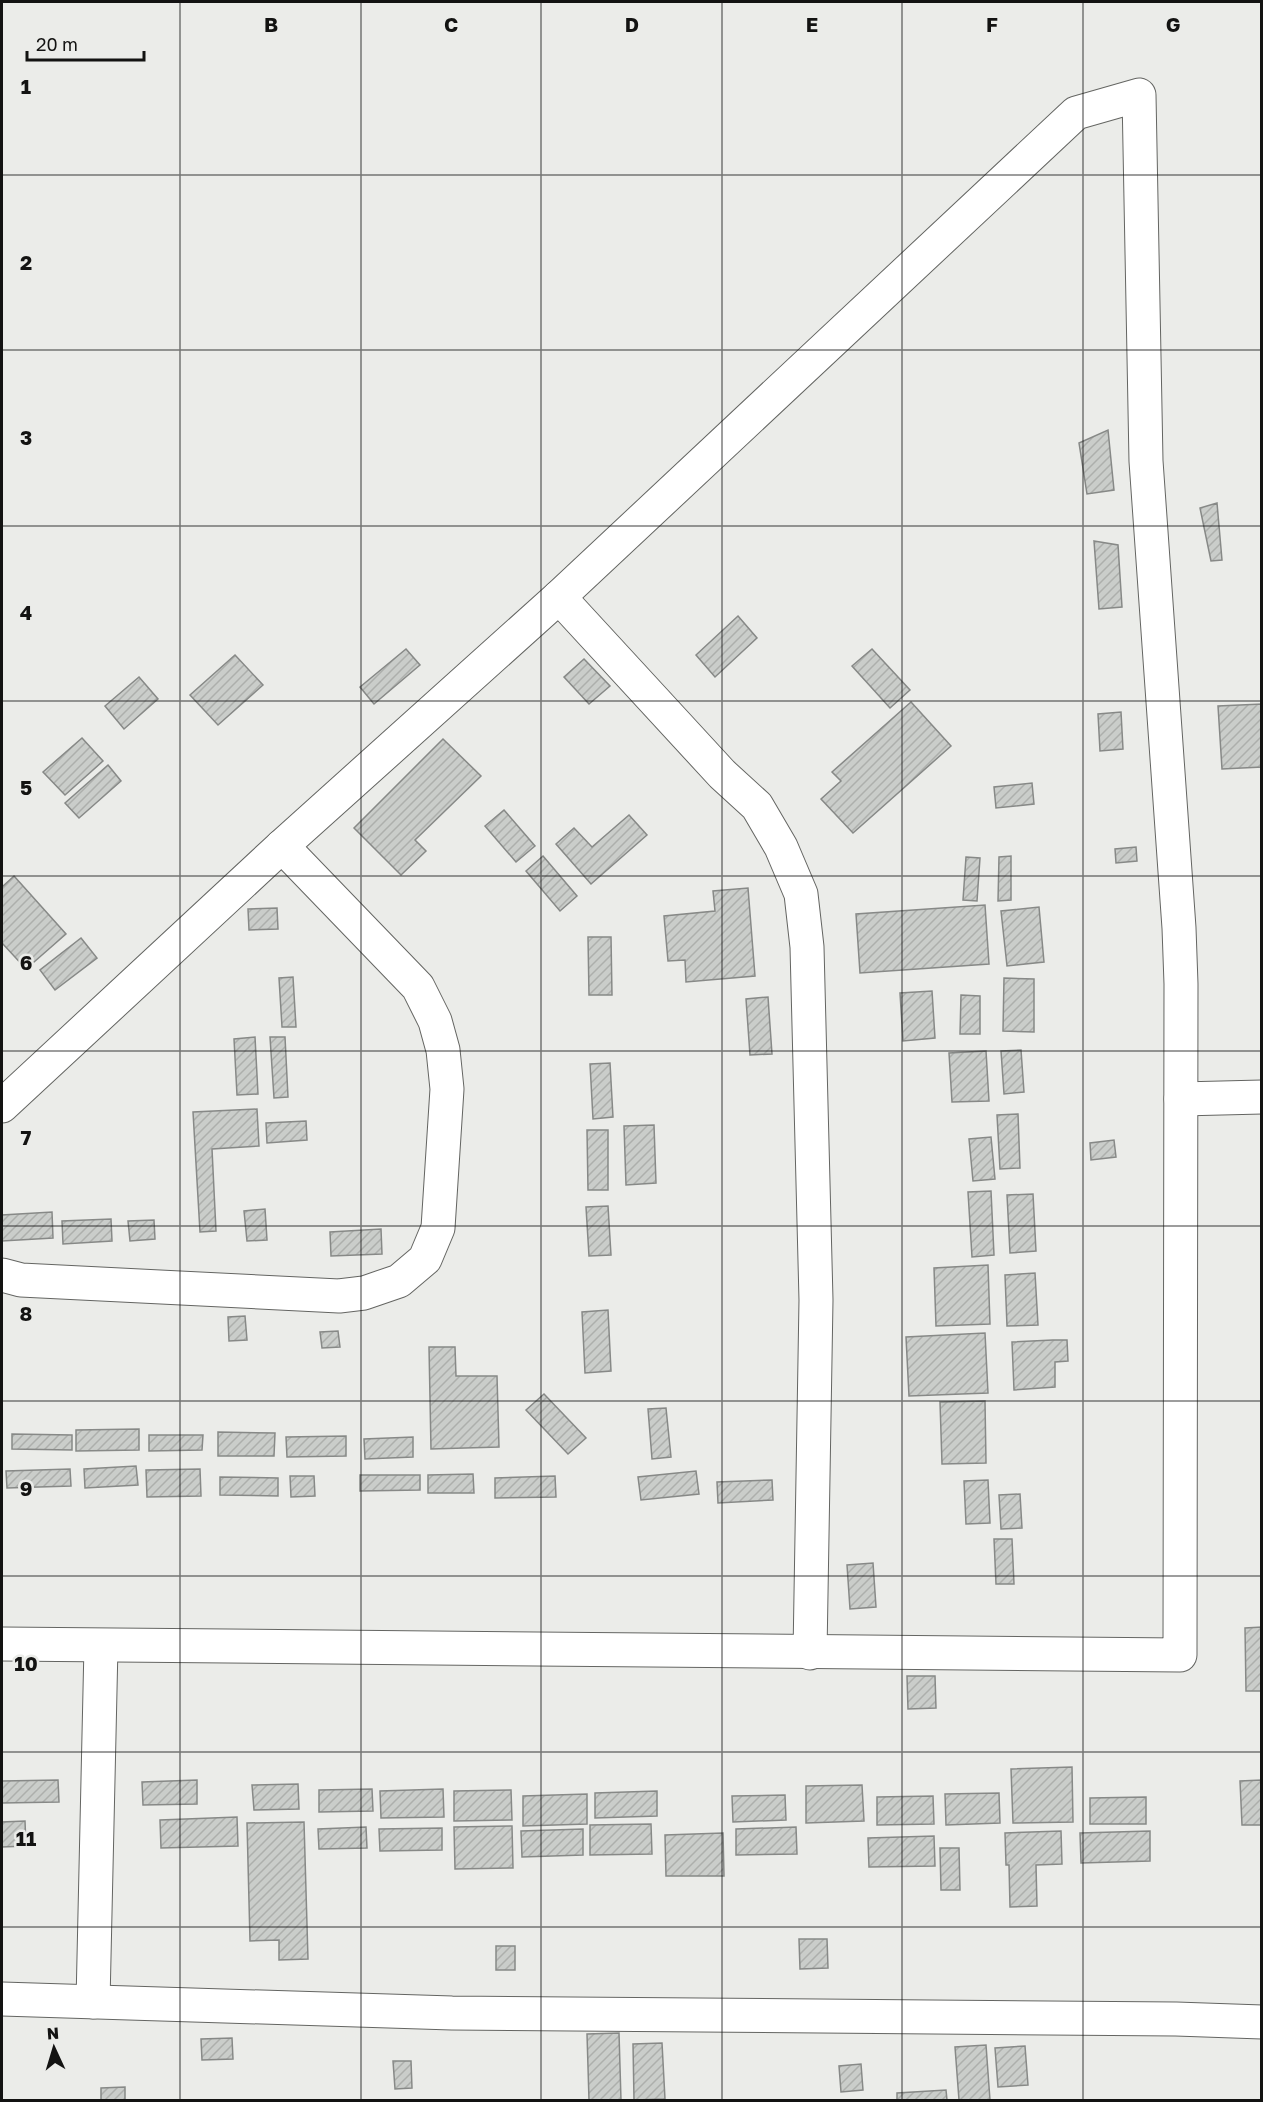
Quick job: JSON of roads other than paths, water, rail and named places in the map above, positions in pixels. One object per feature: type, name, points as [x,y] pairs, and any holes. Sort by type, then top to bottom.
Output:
[{"type":"street","points":[[2,1106],[282,846],[559,597],[1076,113],[1138,95],[1146,461],[1179,928],[1180,1655],[2,1644]]},
{"type":"street","points":[[559,597],[722,774],[757,806],[781,847],[801,894],[807,947],[816,1300],[810,1653]]},
{"type":"street","points":[[2,1275],[21,1280],[339,1296],[364,1293],[399,1281],[426,1259],[438,1228],[447,1089],[443,1050],[435,1021],[418,987],[282,846]]},
{"type":"street","points":[[1181,1099],[1262,1097]]},
{"type":"street","points":[[93,2002],[101,1646]]},
{"type":"street","points":[[2,1999],[452,2013],[1262,2022]]}]
